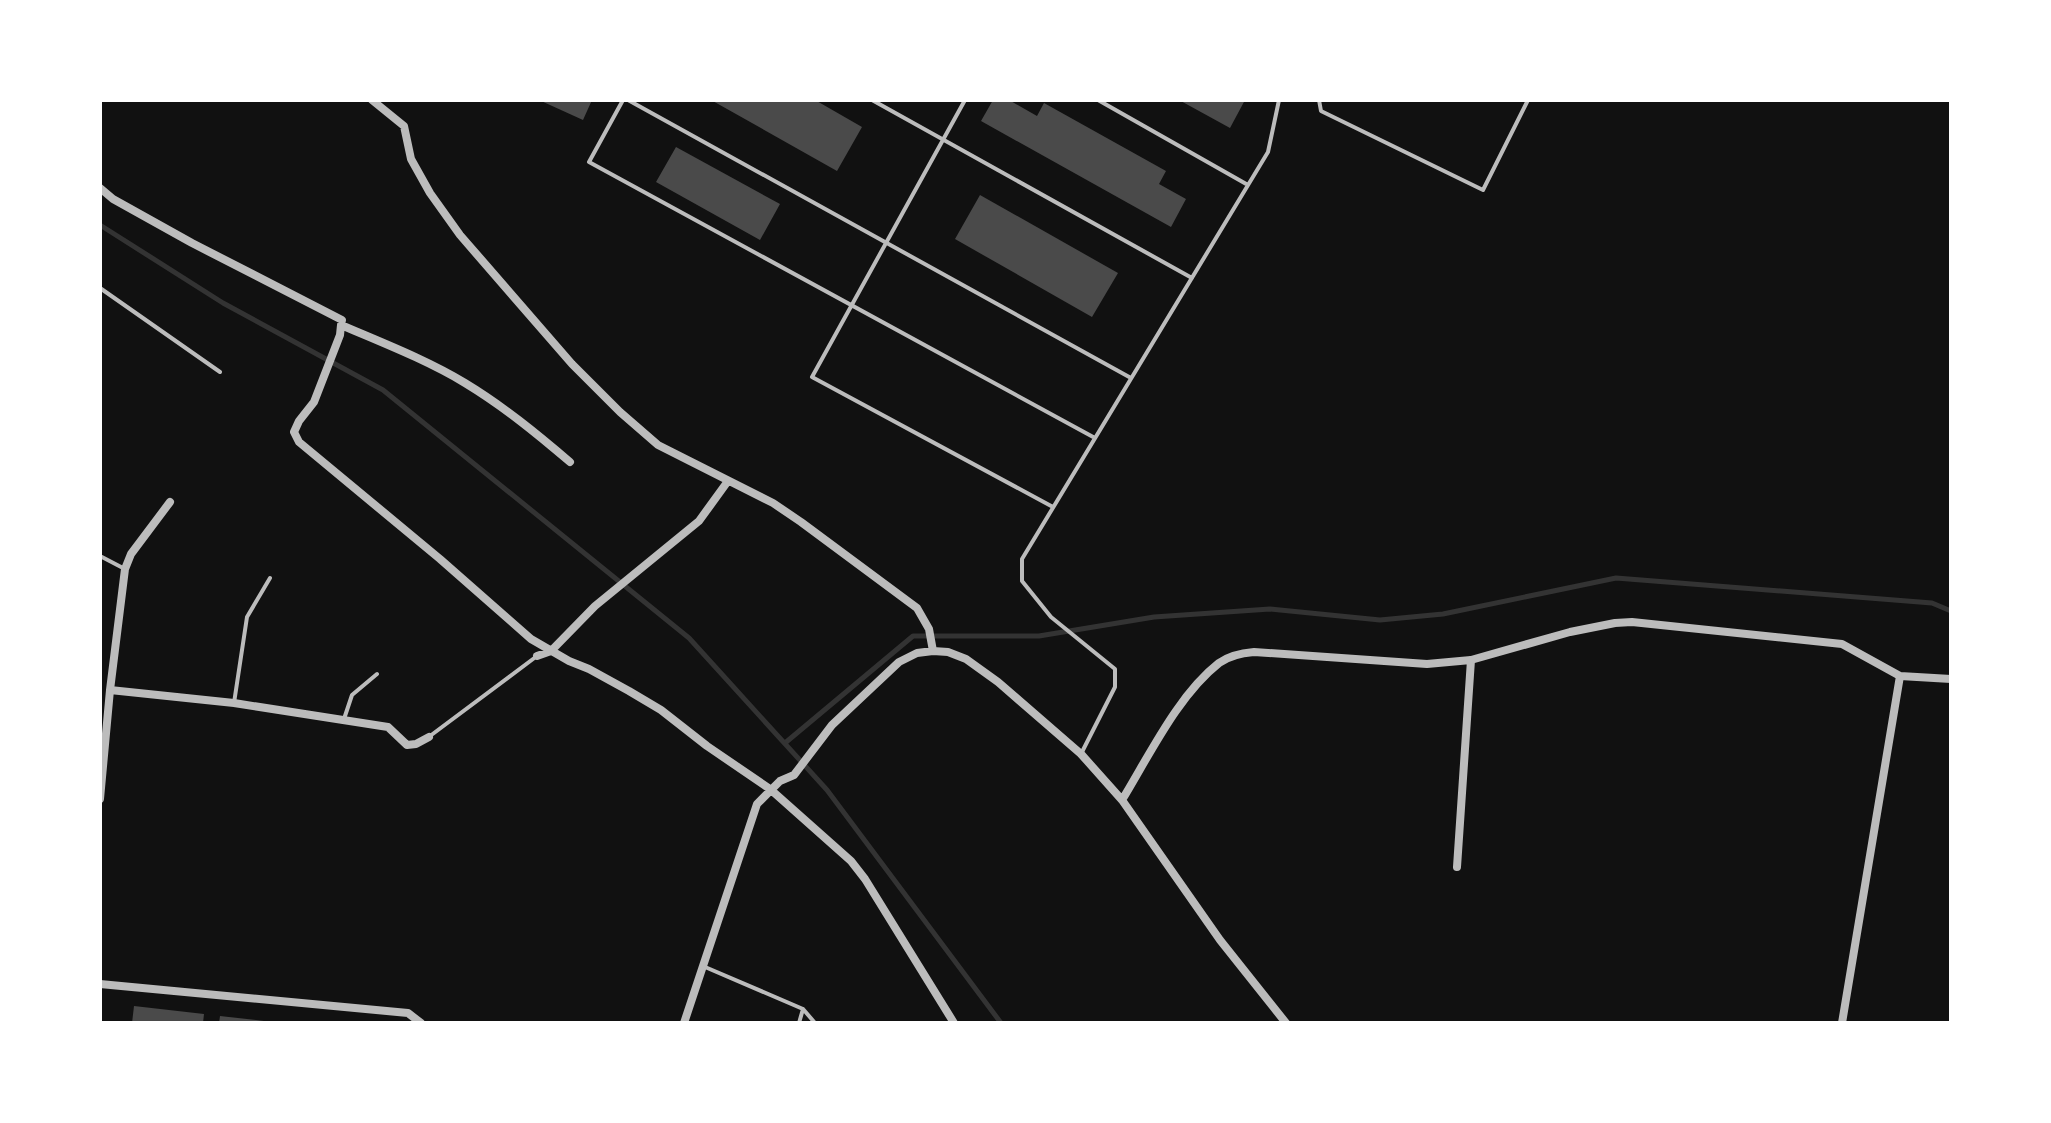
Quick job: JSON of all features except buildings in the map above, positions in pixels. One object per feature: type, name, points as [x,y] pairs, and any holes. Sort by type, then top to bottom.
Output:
[{"type":"street","points":[[372,100],[404,126],[411,159],[430,193],[460,235],[572,364],[620,412],[658,445],[773,503],[917,608],[929,629],[933,651]]},
{"type":"street","points":[[100,188],[113,199],[192,243],[342,320],[314,402],[294,432],[299,442],[531,639],[661,710],[770,789],[851,861],[954,1023]]},
{"type":"street","points":[[341,330],[412,356],[464,382],[523,422],[570,462]]},
{"type":"street","points":[[537,656],[551,651],[595,606],[699,521],[728,481]]},
{"type":"street","points":[[100,799],[125,569],[131,554],[170,502]]},
{"type":"street","points":[[1122,800],[1182,701],[1220,662],[1236,654],[1254,652],[1427,664],[1471,660],[1570,632],[1632,622],[1842,644],[1900,676],[1951,679]]},
{"type":"street","points":[[684,1023],[757,804],[780,781],[794,775],[832,725],[899,662],[917,653],[933,651],[948,652],[966,659],[998,682],[1081,754],[1122,800],[1220,940],[1286,1023]]},
{"type":"street","points":[[1457,867],[1471,660]]},
{"type":"street","points":[[1842,1023],[1900,676]]},
{"type":"street","points":[[110,690],[234,703],[388,727],[407,745],[429,737]]},
{"type":"street","points":[[100,984],[408,1013],[421,1023]]},
{"type":"lane","points":[[1095,438],[589,162],[626,100],[1131,378]]},
{"type":"lane","points":[[872,100],[1192,278]]},
{"type":"lane","points":[[965,100],[812,377],[1053,507]]},
{"type":"lane","points":[[1098,100],[1248,185]]},
{"type":"lane","points":[[1081,754],[1115,687],[1115,669],[1051,617],[1022,581],[1022,559],[1268,152],[1279,100]]},
{"type":"lane","points":[[1319,100],[1321,111],[1483,190],[1528,100]]},
{"type":"lane","points":[[100,288],[220,372]]},
{"type":"lane","points":[[100,556],[125,569]]},
{"type":"lane","points":[[234,703],[247,617],[270,578]]},
{"type":"lane","points":[[429,737],[537,656]]},
{"type":"lane","points":[[344,719],[352,695],[377,674]]},
{"type":"lane","points":[[702,966],[803,1009],[815,1023]]},
{"type":"lane","points":[[799,1023],[803,1009]]},
{"type":"waterway","points":[[100,225],[223,303],[383,390],[689,638],[827,790],[1001,1023]]},
{"type":"waterway","points":[[785,743],[913,636],[1039,636],[1154,617],[1270,609],[1380,620],[1443,614],[1616,578],[1932,603],[1951,611]]}]
